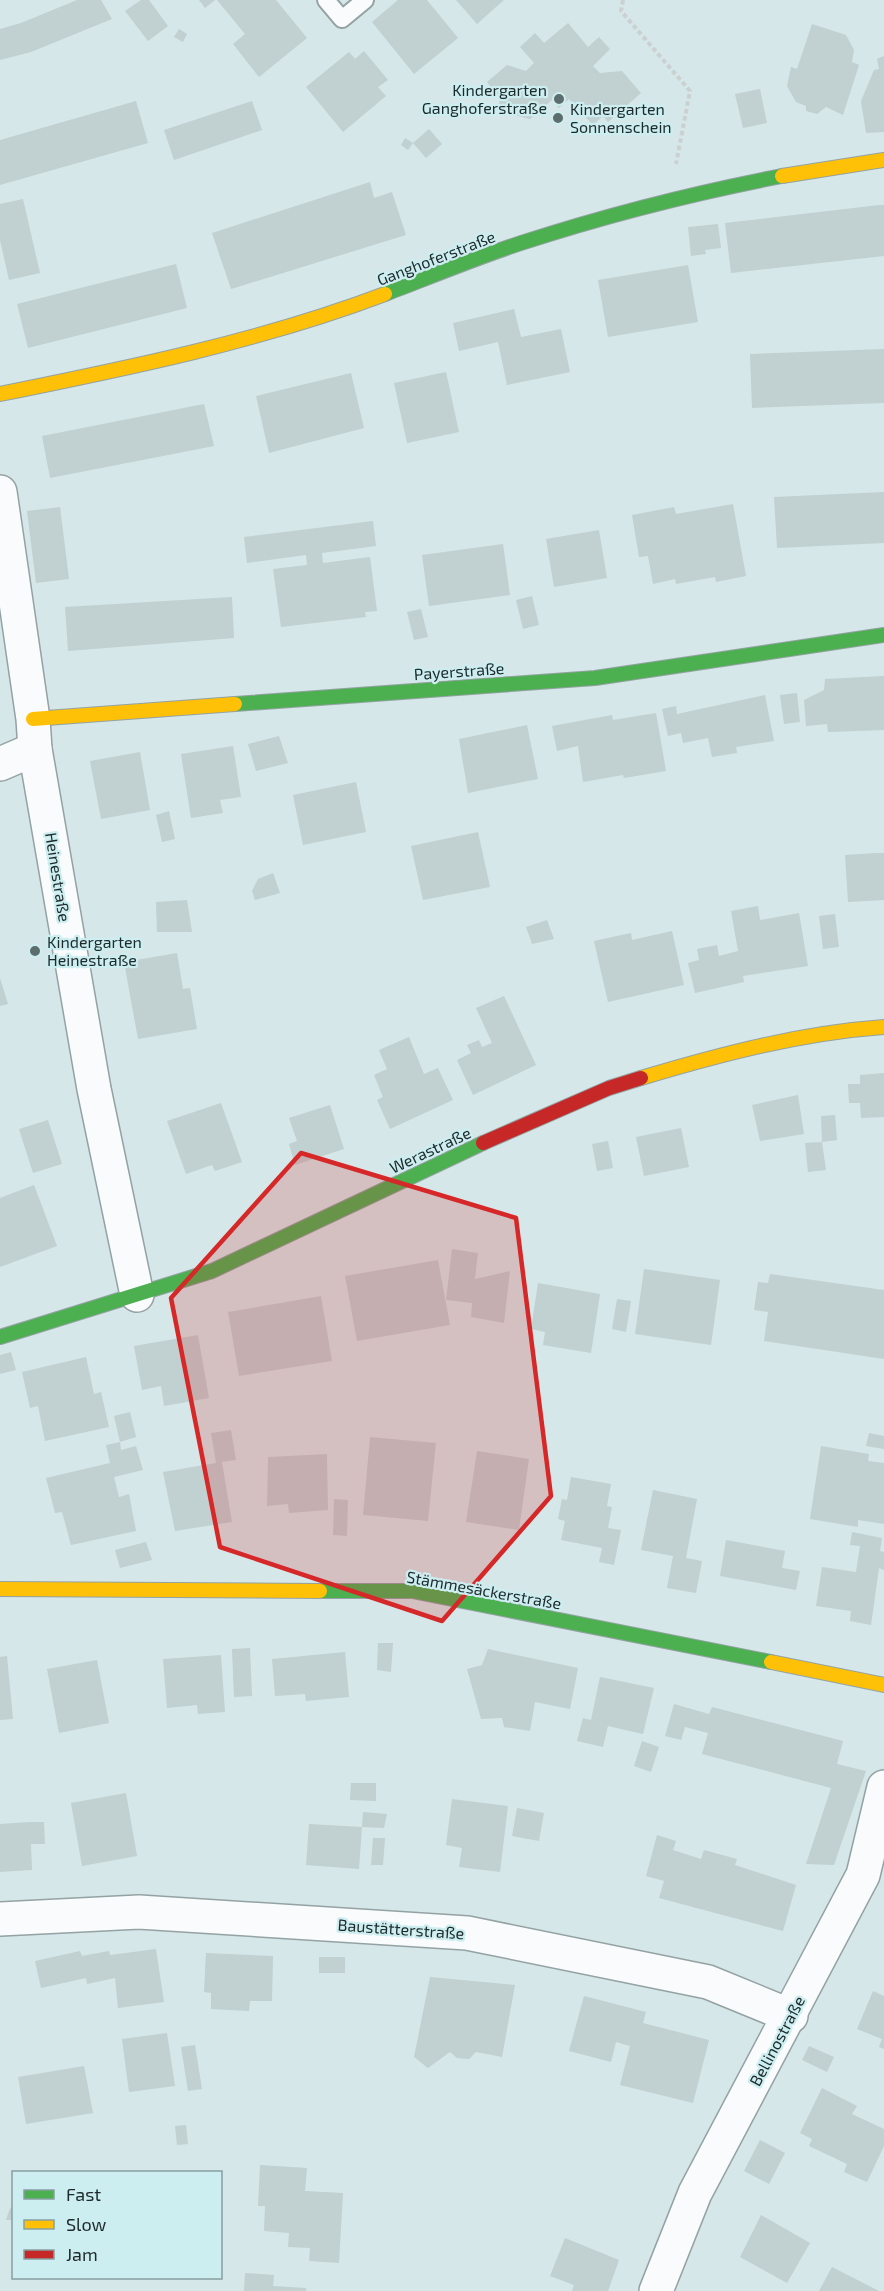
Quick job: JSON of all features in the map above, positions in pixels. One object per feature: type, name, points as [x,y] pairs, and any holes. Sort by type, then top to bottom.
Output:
[{"type":"street","name":"Ganghoferstraße","points":[[0,394],[123,370],[264,333],[393,293],[518,244],[669,200],[794,172],[884,160]]},
{"type":"street","name":"Heinestraße","points":[[0,492],[34,734],[94,1089],[137,1295]]},
{"type":"street","name":"Payerstraße","points":[[34,734],[595,678],[884,635]]},
{"type":"street","points":[[0,764],[34,734]]},
{"type":"street","name":"Werastraße","points":[[0,1336],[212,1271],[431,1167],[609,1088],[716,1055],[839,1030],[884,1027]]},
{"type":"street","name":"Stämmesäckerstraße","points":[[0,1589],[412,1591],[884,1685]]},
{"type":"street","name":"Bellinostraße","points":[[656,2291],[695,2193],[863,1875],[884,1787]]},
{"type":"street","name":"Baustätterstraße","points":[[0,1919],[139,1912],[467,1933],[708,1982],[790,2016]]},
{"type":"lane","points":[[326,0],[342,19],[365,0]]},
{"type":"path","points":[[623,0],[621,11],[690,91],[669,200]]},
{"type":"highlighted area","points":[[301,1153],[516,1218],[551,1496],[442,1621],[220,1547],[171,1298]]},
{"type":"building","points":[[77,0],[101,0],[112,19],[31,52],[0,60],[0,29]]},
{"type":"building","points":[[141,0],[149,0],[168,26],[148,41],[125,11]]},
{"type":"building","points":[[199,0],[215,0],[205,8]]},
{"type":"building","points":[[217,0],[276,0],[307,38],[259,77],[233,44],[245,34]]},
{"type":"building","points":[[398,0],[427,0],[458,38],[414,74],[372,22]]},
{"type":"building","points":[[456,0],[504,0],[477,24]]},
{"type":"building","points":[[568,23],[588,47],[599,37],[610,49],[593,66],[600,73],[622,71],[641,93],[608,122],[603,116],[593,125],[569,99],[559,108],[552,100],[530,119],[498,111],[500,98],[487,82],[507,65],[526,71],[534,63],[520,47],[535,33],[544,43]]},
{"type":"building","points":[[812,24],[846,35],[854,50],[852,62],[859,65],[843,115],[826,107],[817,114],[806,111],[806,106],[796,102],[787,86],[791,67],[797,69]]},
{"type":"building","points":[[179,29],[187,34],[183,42],[174,37]]},
{"type":"building","points":[[364,51],[388,80],[378,87],[386,96],[343,132],[306,87],[349,52],[355,59]]},
{"type":"building","points":[[884,56],[884,132],[866,133],[861,101],[874,70],[879,69],[877,59]]},
{"type":"building","points":[[760,89],[767,123],[743,128],[735,94]]},
{"type":"building","points":[[136,101],[148,143],[0,185],[0,140]]},
{"type":"building","points":[[252,101],[262,130],[174,160],[164,130]]},
{"type":"building","points":[[429,129],[442,144],[426,158],[413,143]]},
{"type":"building","points":[[405,138],[413,143],[408,150],[401,145]]},
{"type":"building","points":[[370,182],[374,198],[392,192],[406,235],[231,289],[212,233]]},
{"type":"building","points":[[23,199],[40,273],[9,280],[0,240],[0,204]]},
{"type":"building","points":[[884,205],[884,256],[731,273],[725,223]]},
{"type":"building","points":[[718,224],[721,248],[705,250],[706,254],[691,256],[688,227]]},
{"type":"building","points":[[176,264],[187,308],[28,348],[17,304]]},
{"type":"building","points":[[688,265],[698,322],[608,337],[598,280]]},
{"type":"building","points":[[514,309],[521,337],[561,329],[570,372],[507,385],[498,342],[459,351],[453,323]]},
{"type":"building","points":[[884,349],[884,403],[752,408],[750,354]]},
{"type":"building","points":[[446,372],[459,432],[407,443],[394,383]]},
{"type":"building","points":[[351,373],[364,428],[269,453],[256,396]]},
{"type":"building","points":[[204,404],[214,446],[50,478],[42,436]]},
{"type":"building","points":[[884,492],[884,543],[777,548],[774,497]]},
{"type":"building","points":[[733,504],[746,576],[716,582],[715,577],[676,584],[675,579],[653,584],[648,556],[639,557],[632,515],[674,507],[676,514]]},
{"type":"building","points":[[60,507],[69,579],[36,583],[27,511]]},
{"type":"building","points":[[373,521],[376,546],[322,553],[323,563],[370,557],[377,611],[365,612],[366,617],[281,627],[273,569],[307,565],[306,555],[247,563],[244,537]]},
{"type":"building","points":[[599,530],[607,578],[554,587],[546,539]]},
{"type":"building","points":[[503,544],[510,595],[429,606],[422,555]]},
{"type":"building","points":[[532,596],[539,625],[523,629],[516,600]]},
{"type":"building","points":[[232,597],[234,638],[68,651],[65,607]]},
{"type":"building","points":[[421,609],[428,637],[414,640],[407,612]]},
{"type":"building","points":[[884,676],[884,730],[828,732],[827,724],[806,726],[804,700],[824,690],[825,679]]},
{"type":"building","points":[[797,693],[800,722],[784,724],[780,695]]},
{"type":"building","points":[[765,695],[774,741],[736,747],[737,753],[712,757],[708,738],[683,743],[681,733],[668,736],[662,709],[676,706],[677,714]]},
{"type":"building","points":[[656,713],[666,771],[583,782],[578,746],[557,751],[552,726],[612,715],[613,720]]},
{"type":"building","points":[[527,725],[538,779],[468,793],[459,739]]},
{"type":"building","points":[[279,736],[288,763],[256,771],[248,744]]},
{"type":"building","points":[[233,746],[241,797],[220,800],[223,813],[191,818],[181,754]]},
{"type":"building","points":[[140,752],[150,810],[101,819],[90,761]]},
{"type":"building","points":[[356,782],[366,832],[303,845],[293,795]]},
{"type":"building","points":[[169,811],[175,839],[162,842],[156,815]]},
{"type":"building","points":[[478,832],[490,887],[423,900],[411,846]]},
{"type":"building","points":[[884,853],[884,900],[848,902],[845,855]]},
{"type":"building","points":[[273,873],[280,893],[255,900],[252,891],[258,879]]},
{"type":"building","points":[[187,900],[192,932],[157,932],[156,902]]},
{"type":"building","points":[[758,906],[760,920],[799,913],[808,966],[743,976],[744,982],[695,993],[688,963],[699,960],[697,949],[717,945],[719,956],[738,951],[731,911]]},
{"type":"building","points":[[835,914],[839,947],[823,949],[819,916]]},
{"type":"building","points":[[547,920],[554,939],[532,944],[526,927]]},
{"type":"building","points":[[672,931],[684,985],[608,1002],[594,941],[631,933],[632,940]]},
{"type":"building","points":[[177,953],[183,989],[190,988],[197,1029],[138,1039],[124,962]]},
{"type":"building","points":[[0,978],[8,1004],[0,1006]]},
{"type":"building","points":[[504,996],[536,1065],[473,1095],[457,1060],[471,1053],[467,1045],[479,1040],[482,1047],[492,1043],[476,1008]]},
{"type":"building","points":[[409,1037],[424,1074],[438,1068],[453,1100],[390,1129],[377,1100],[383,1097],[374,1075],[387,1069],[379,1050]]},
{"type":"building","points":[[884,1073],[884,1117],[861,1118],[860,1103],[849,1103],[848,1084],[860,1084],[860,1075]]},
{"type":"building","points":[[798,1095],[804,1134],[760,1141],[752,1105]]},
{"type":"building","points":[[221,1103],[242,1162],[215,1171],[212,1165],[186,1174],[167,1121]]},
{"type":"building","points":[[330,1105],[344,1149],[295,1165],[289,1144],[297,1141],[289,1118]]},
{"type":"building","points":[[835,1115],[837,1140],[822,1142],[821,1116]]},
{"type":"building","points":[[48,1120],[62,1164],[33,1173],[19,1129]]},
{"type":"building","points":[[681,1128],[689,1167],[644,1176],[636,1137]]},
{"type":"building","points":[[608,1141],[613,1168],[597,1171],[592,1144]]},
{"type":"building","points":[[822,1142],[826,1170],[808,1172],[805,1143]]},
{"type":"building","points":[[34,1185],[57,1246],[0,1267],[0,1198]]},
{"type":"building","points":[[452,1249],[478,1253],[475,1279],[510,1271],[504,1323],[471,1317],[472,1303],[446,1300]]},
{"type":"building","points":[[438,1260],[450,1325],[357,1341],[345,1276]]},
{"type":"building","points":[[644,1269],[720,1280],[711,1345],[635,1334]]},
{"type":"building","points":[[770,1274],[884,1290],[884,1359],[764,1341],[768,1312],[754,1310],[758,1282],[768,1283]]},
{"type":"building","points":[[538,1283],[600,1294],[591,1353],[543,1345],[545,1332],[531,1329]]},
{"type":"building","points":[[321,1296],[332,1361],[239,1376],[228,1312]]},
{"type":"building","points":[[617,1299],[631,1301],[626,1332],[612,1329]]},
{"type":"building","points":[[198,1335],[209,1398],[164,1406],[161,1386],[142,1390],[134,1346]]},
{"type":"building","points":[[11,1352],[16,1370],[0,1374],[0,1355]]},
{"type":"building","points":[[86,1357],[94,1394],[101,1392],[109,1427],[45,1441],[38,1406],[30,1408],[22,1372]]},
{"type":"building","points":[[130,1412],[136,1437],[120,1442],[114,1416]]},
{"type":"building","points":[[231,1430],[236,1460],[222,1462],[232,1522],[175,1531],[163,1472],[216,1463],[211,1433]]},
{"type":"building","points":[[869,1433],[884,1436],[884,1449],[866,1446]]},
{"type":"building","points":[[370,1437],[436,1443],[428,1521],[363,1515]]},
{"type":"building","points":[[120,1442],[121,1450],[136,1446],[143,1470],[114,1477],[119,1497],[129,1494],[136,1531],[71,1545],[62,1512],[55,1513],[46,1478],[110,1463],[106,1445]]},
{"type":"building","points":[[821,1446],[869,1454],[868,1461],[884,1463],[884,1524],[858,1520],[858,1527],[810,1519]]},
{"type":"building","points":[[477,1451],[529,1459],[519,1530],[466,1522]]},
{"type":"building","points":[[327,1454],[328,1510],[289,1513],[288,1504],[267,1506],[268,1457]]},
{"type":"building","points":[[571,1477],[611,1484],[607,1506],[612,1507],[608,1528],[621,1530],[614,1565],[599,1562],[602,1548],[561,1540],[565,1521],[558,1519],[562,1499],[567,1500]]},
{"type":"building","points":[[653,1490],[697,1499],[686,1558],[702,1561],[696,1593],[667,1588],[673,1556],[641,1550]]},
{"type":"building","points":[[334,1499],[348,1500],[347,1536],[333,1535]]},
{"type":"building","points":[[852,1532],[882,1538],[880,1551],[884,1552],[884,1570],[879,1568],[871,1625],[850,1621],[851,1611],[816,1606],[822,1567],[856,1572],[860,1546],[850,1545]]},
{"type":"building","points":[[726,1540],[785,1551],[782,1568],[800,1571],[796,1590],[720,1576]]},
{"type":"building","points":[[146,1542],[152,1560],[120,1568],[115,1550]]},
{"type":"building","points":[[378,1643],[393,1643],[391,1672],[377,1670]]},
{"type":"building","points":[[250,1648],[252,1696],[234,1697],[232,1649]]},
{"type":"building","points":[[488,1649],[578,1668],[570,1709],[535,1702],[530,1731],[504,1727],[502,1718],[481,1719],[467,1669],[482,1665]]},
{"type":"building","points":[[345,1652],[349,1697],[306,1701],[305,1694],[275,1696],[272,1659]]},
{"type":"building","points":[[221,1655],[225,1712],[198,1714],[197,1705],[167,1708],[163,1659]]},
{"type":"building","points":[[7,1656],[13,1719],[0,1720],[0,1657]]},
{"type":"building","points":[[97,1660],[109,1723],[59,1733],[47,1669]]},
{"type":"building","points":[[600,1677],[654,1688],[643,1734],[608,1726],[603,1747],[577,1741],[583,1718],[591,1720]]},
{"type":"building","points":[[674,1704],[709,1714],[712,1707],[843,1741],[837,1764],[866,1771],[834,1865],[806,1864],[831,1788],[702,1754],[708,1733],[685,1727],[681,1740],[665,1736]]},
{"type":"building","points":[[642,1741],[659,1747],[651,1772],[634,1766]]},
{"type":"building","points":[[351,1783],[376,1783],[376,1801],[350,1800]]},
{"type":"building","points":[[126,1793],[137,1856],[82,1866],[71,1803]]},
{"type":"building","points":[[452,1799],[508,1806],[500,1872],[459,1867],[462,1848],[446,1845]]},
{"type":"building","points":[[517,1808],[544,1813],[539,1841],[512,1836]]},
{"type":"building","points":[[363,1812],[387,1814],[384,1828],[362,1827]]},
{"type":"building","points":[[44,1822],[45,1844],[31,1844],[32,1870],[0,1872],[0,1824]]},
{"type":"building","points":[[309,1824],[362,1827],[359,1869],[306,1865]]},
{"type":"building","points":[[657,1835],[676,1841],[673,1850],[701,1859],[704,1850],[737,1859],[735,1865],[796,1885],[783,1931],[659,1898],[664,1881],[646,1876]]},
{"type":"building","points":[[373,1838],[385,1838],[383,1865],[371,1865]]},
{"type":"building","points":[[156,1949],[164,2002],[118,2008],[115,1978],[87,1984],[86,1978],[41,1988],[35,1961],[80,1951],[82,1956],[109,1951],[110,1955]]},
{"type":"building","points":[[206,1953],[273,1956],[272,2001],[250,2001],[249,2011],[211,2009],[211,1993],[204,1992]]},
{"type":"building","points":[[319,1957],[345,1957],[345,1973],[319,1973]]},
{"type":"building","points":[[430,1977],[515,1985],[502,2057],[476,2052],[469,2059],[457,2058],[450,2052],[428,2068],[414,2057]]},
{"type":"building","points":[[873,1991],[884,1996],[884,2049],[879,2047],[882,2039],[857,2029]]},
{"type":"building","points":[[584,1996],[646,2012],[643,2023],[709,2040],[693,2103],[620,2085],[630,2046],[616,2042],[611,2062],[569,2051]]},
{"type":"building","points":[[167,2033],[175,2086],[129,2092],[122,2039]]},
{"type":"building","points":[[195,2045],[202,2089],[188,2091],[181,2047]]},
{"type":"building","points":[[809,2046],[834,2057],[827,2072],[802,2060]]},
{"type":"building","points":[[84,2066],[93,2113],[26,2124],[18,2077]]},
{"type":"building","points":[[822,2088],[857,2106],[852,2114],[884,2129],[884,2146],[867,2182],[844,2172],[847,2164],[809,2146],[812,2139],[800,2133]]},
{"type":"building","points":[[186,2125],[188,2144],[177,2145],[175,2126]]},
{"type":"building","points":[[760,2140],[785,2153],[769,2184],[744,2171]]},
{"type":"building","points":[[260,2165],[307,2168],[305,2191],[343,2193],[339,2263],[309,2261],[310,2248],[288,2247],[289,2233],[264,2231],[265,2206],[258,2206]]},
{"type":"building","points":[[12,2206],[12,2220],[6,2220]]},
{"type":"building","points":[[761,2215],[810,2243],[787,2283],[740,2257]]},
{"type":"building","points":[[565,2238],[619,2260],[608,2291],[572,2291],[574,2285],[550,2276]]},
{"type":"building","points":[[832,2267],[879,2291],[819,2291]]},
{"type":"building","points":[[245,2273],[274,2275],[273,2286],[306,2288],[306,2291],[244,2291]]},
{"type":"traffic: fast","points":[[385,294],[470,261],[586,223],[683,197],[782,176]]},
{"type":"traffic: fast","points":[[235,704],[595,678],[884,635]]},
{"type":"traffic: fast","points":[[0,1337],[212,1271],[483,1143]]},
{"type":"traffic: fast","points":[[320,1591],[412,1591],[771,1662]]},
{"type":"traffic: slow","points":[[782,176],[884,160]]},
{"type":"traffic: slow","points":[[0,394],[194,352],[291,326],[385,294]]},
{"type":"traffic: slow","points":[[33,719],[235,704]]},
{"type":"traffic: slow","points":[[641,1078],[792,1039],[884,1027]]},
{"type":"traffic: slow","points":[[0,1589],[320,1591]]},
{"type":"traffic: slow","points":[[771,1662],[884,1685]]},
{"type":"traffic: jam","points":[[483,1143],[609,1088],[641,1078]]},
{"type":"place","name":"Kindergarten Ganghoferstraße","points":[[559,99]]},
{"type":"place","name":"Kindergarten Sonnenschein","points":[[558,118]]},
{"type":"place","name":"Kindergarten Heinestraße","points":[[35,951]]}]
